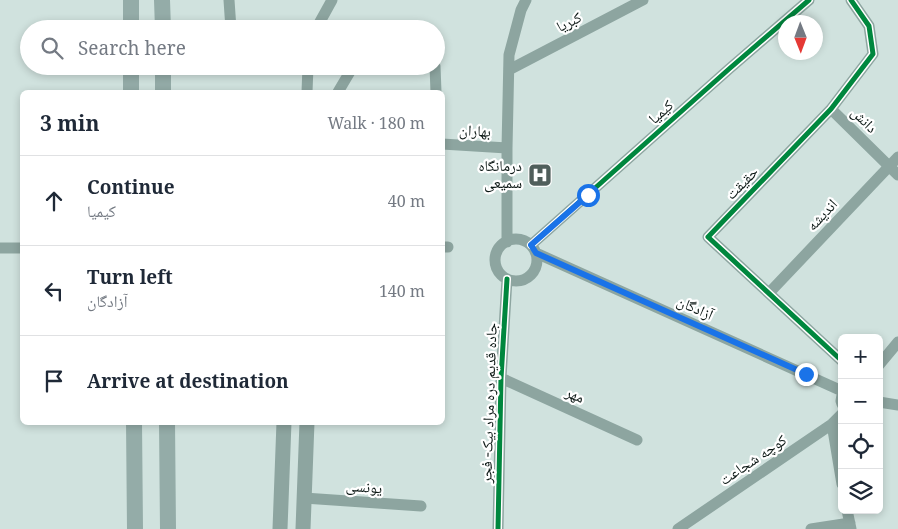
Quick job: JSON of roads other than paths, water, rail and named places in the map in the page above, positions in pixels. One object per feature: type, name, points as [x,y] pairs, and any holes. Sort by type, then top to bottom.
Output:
[{"type":"main road","points":[[131,0],[131,20]]},
{"type":"main road","points":[[162,0],[163,20]]},
{"type":"main road","points":[[131,75],[131,90]]},
{"type":"main road","points":[[163,75],[163,90]]},
{"type":"main road","points":[[134,425],[135,529]]},
{"type":"main road","points":[[167,425],[168,529]]},
{"type":"street","points":[[229,0],[230,20]]},
{"type":"street","points":[[321,20],[332,0]]},
{"type":"street","points":[[507,242],[509,55],[520,10],[526,0]]},
{"type":"street","name":"کبریا","points":[[509,70],[643,0]]},
{"type":"street","name":"کیمیا","points":[[534,249],[729,69],[809,0]]},
{"type":"street","name":"حقیقت","points":[[838,357],[708,237],[831,108],[873,54],[869,26],[851,0]]},
{"type":"street","points":[[307,90],[308,75]]},
{"type":"street","points":[[339,90],[348,75]]},
{"type":"street","points":[[435,75],[436,90]]},
{"type":"street","name":"دانش","points":[[831,108],[898,175]]},
{"type":"street","name":"بهاران","points":[[445,144],[507,148]]},
{"type":"street","name":"اندیشه","points":[[769,294],[898,156]]},
{"type":"street","points":[[511,240],[522,240],[534,249],[537,255],[537,266],[532,275],[522,281],[507,279],[496,266],[496,255],[501,246],[511,240]]},
{"type":"street","points":[[0,248],[20,248]]},
{"type":"street","name":"آزادگان","points":[[534,249],[838,389]]},
{"type":"street","name":"جاده قدیم دره مراد بیک- فجر","points":[[498,529],[501,378],[507,279]]},
{"type":"street","points":[[883,360],[898,342]]},
{"type":"street","name":"مهر","points":[[501,378],[637,440]]},
{"type":"street","points":[[883,403],[898,405]]},
{"type":"street","name":"کوچه شجاعت","points":[[678,529],[832,424],[838,418]]},
{"type":"street","points":[[832,424],[840,469]]},
{"type":"street","points":[[280,529],[284,425]]},
{"type":"street","points":[[303,529],[307,425]]},
{"type":"street","name":"یونسی","points":[[304,498],[421,506]]},
{"type":"street","points":[[811,529],[851,526]]},
{"type":"place","name":"درمانگاه سمیعی","points":[[540,175]]}]
